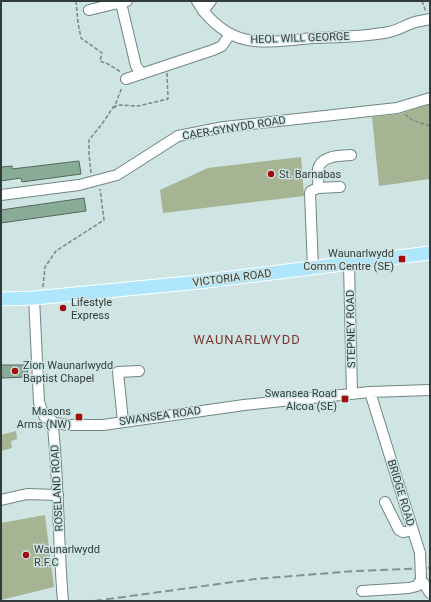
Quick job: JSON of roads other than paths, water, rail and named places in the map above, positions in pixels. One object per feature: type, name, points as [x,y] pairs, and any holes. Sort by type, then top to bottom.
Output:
[{"type":"main road","name":"VICTORIA ROAD","points":[[38,297],[199,282],[430,253]]},
{"type":"main road","points":[[1,299],[38,297]]},
{"type":"street","name":"HEOL WILL GEORGE","points":[[197,1],[203,11],[216,24],[230,34],[253,41],[372,35],[391,32],[415,22],[430,19]]},
{"type":"street","points":[[203,11],[211,1]]},
{"type":"street","points":[[89,10],[124,2],[136,66],[142,74]]},
{"type":"street","points":[[124,79],[222,46],[230,34]]},
{"type":"street","name":"CAER-GYNYDD ROAD","points":[[1,195],[95,182],[118,175],[178,136],[231,126],[397,108],[430,98]]},
{"type":"street","points":[[318,188],[318,171],[321,163],[332,158],[351,155]]},
{"type":"street","points":[[313,268],[310,193],[318,188],[340,187]]},
{"type":"street","name":"STEPNEY ROAD","points":[[349,264],[352,394]]},
{"type":"street","points":[[38,297],[39,402],[44,416],[55,423]]},
{"type":"street","points":[[123,422],[118,372],[139,371]]},
{"type":"street","name":"SWANSEA ROAD","points":[[55,423],[69,425],[96,425],[244,405],[370,392],[430,390]]},
{"type":"street","name":"BRIDGE ROAD","points":[[370,392],[420,553],[421,579]]},
{"type":"street","name":"ROSELAND ROAD","points":[[55,423],[52,427],[58,495],[60,571],[63,601]]},
{"type":"street","points":[[1,500],[28,494],[58,495]]},
{"type":"street","points":[[385,502],[399,530],[403,532],[413,530]]},
{"type":"street","points":[[362,591],[409,588],[418,586],[421,579]]},
{"type":"street","points":[[421,579],[430,593]]},
{"type":"railway","points":[[94,601],[255,579],[355,571],[430,568]]},
{"type":"place","name":"St. Barnabas","points":[[271,174]]},
{"type":"place","name":"Waunarlwydd Comm Centre (SE)","points":[[402,259]]},
{"type":"place","name":"Lifestyle Express","points":[[63,308]]},
{"type":"place","name":"Zion Waunarlwydd Baptist Chapel","points":[[15,371]]},
{"type":"place","name":"Swansea Road Alcoa (SE)","points":[[345,399]]},
{"type":"place","name":"Masons Arms (NW)","points":[[79,417]]},
{"type":"place","name":"Waunarlwydd R.F.C","points":[[26,555]]},
{"type":"district","name":"WAUNARLWYDD","points":[[247,339]]}]
